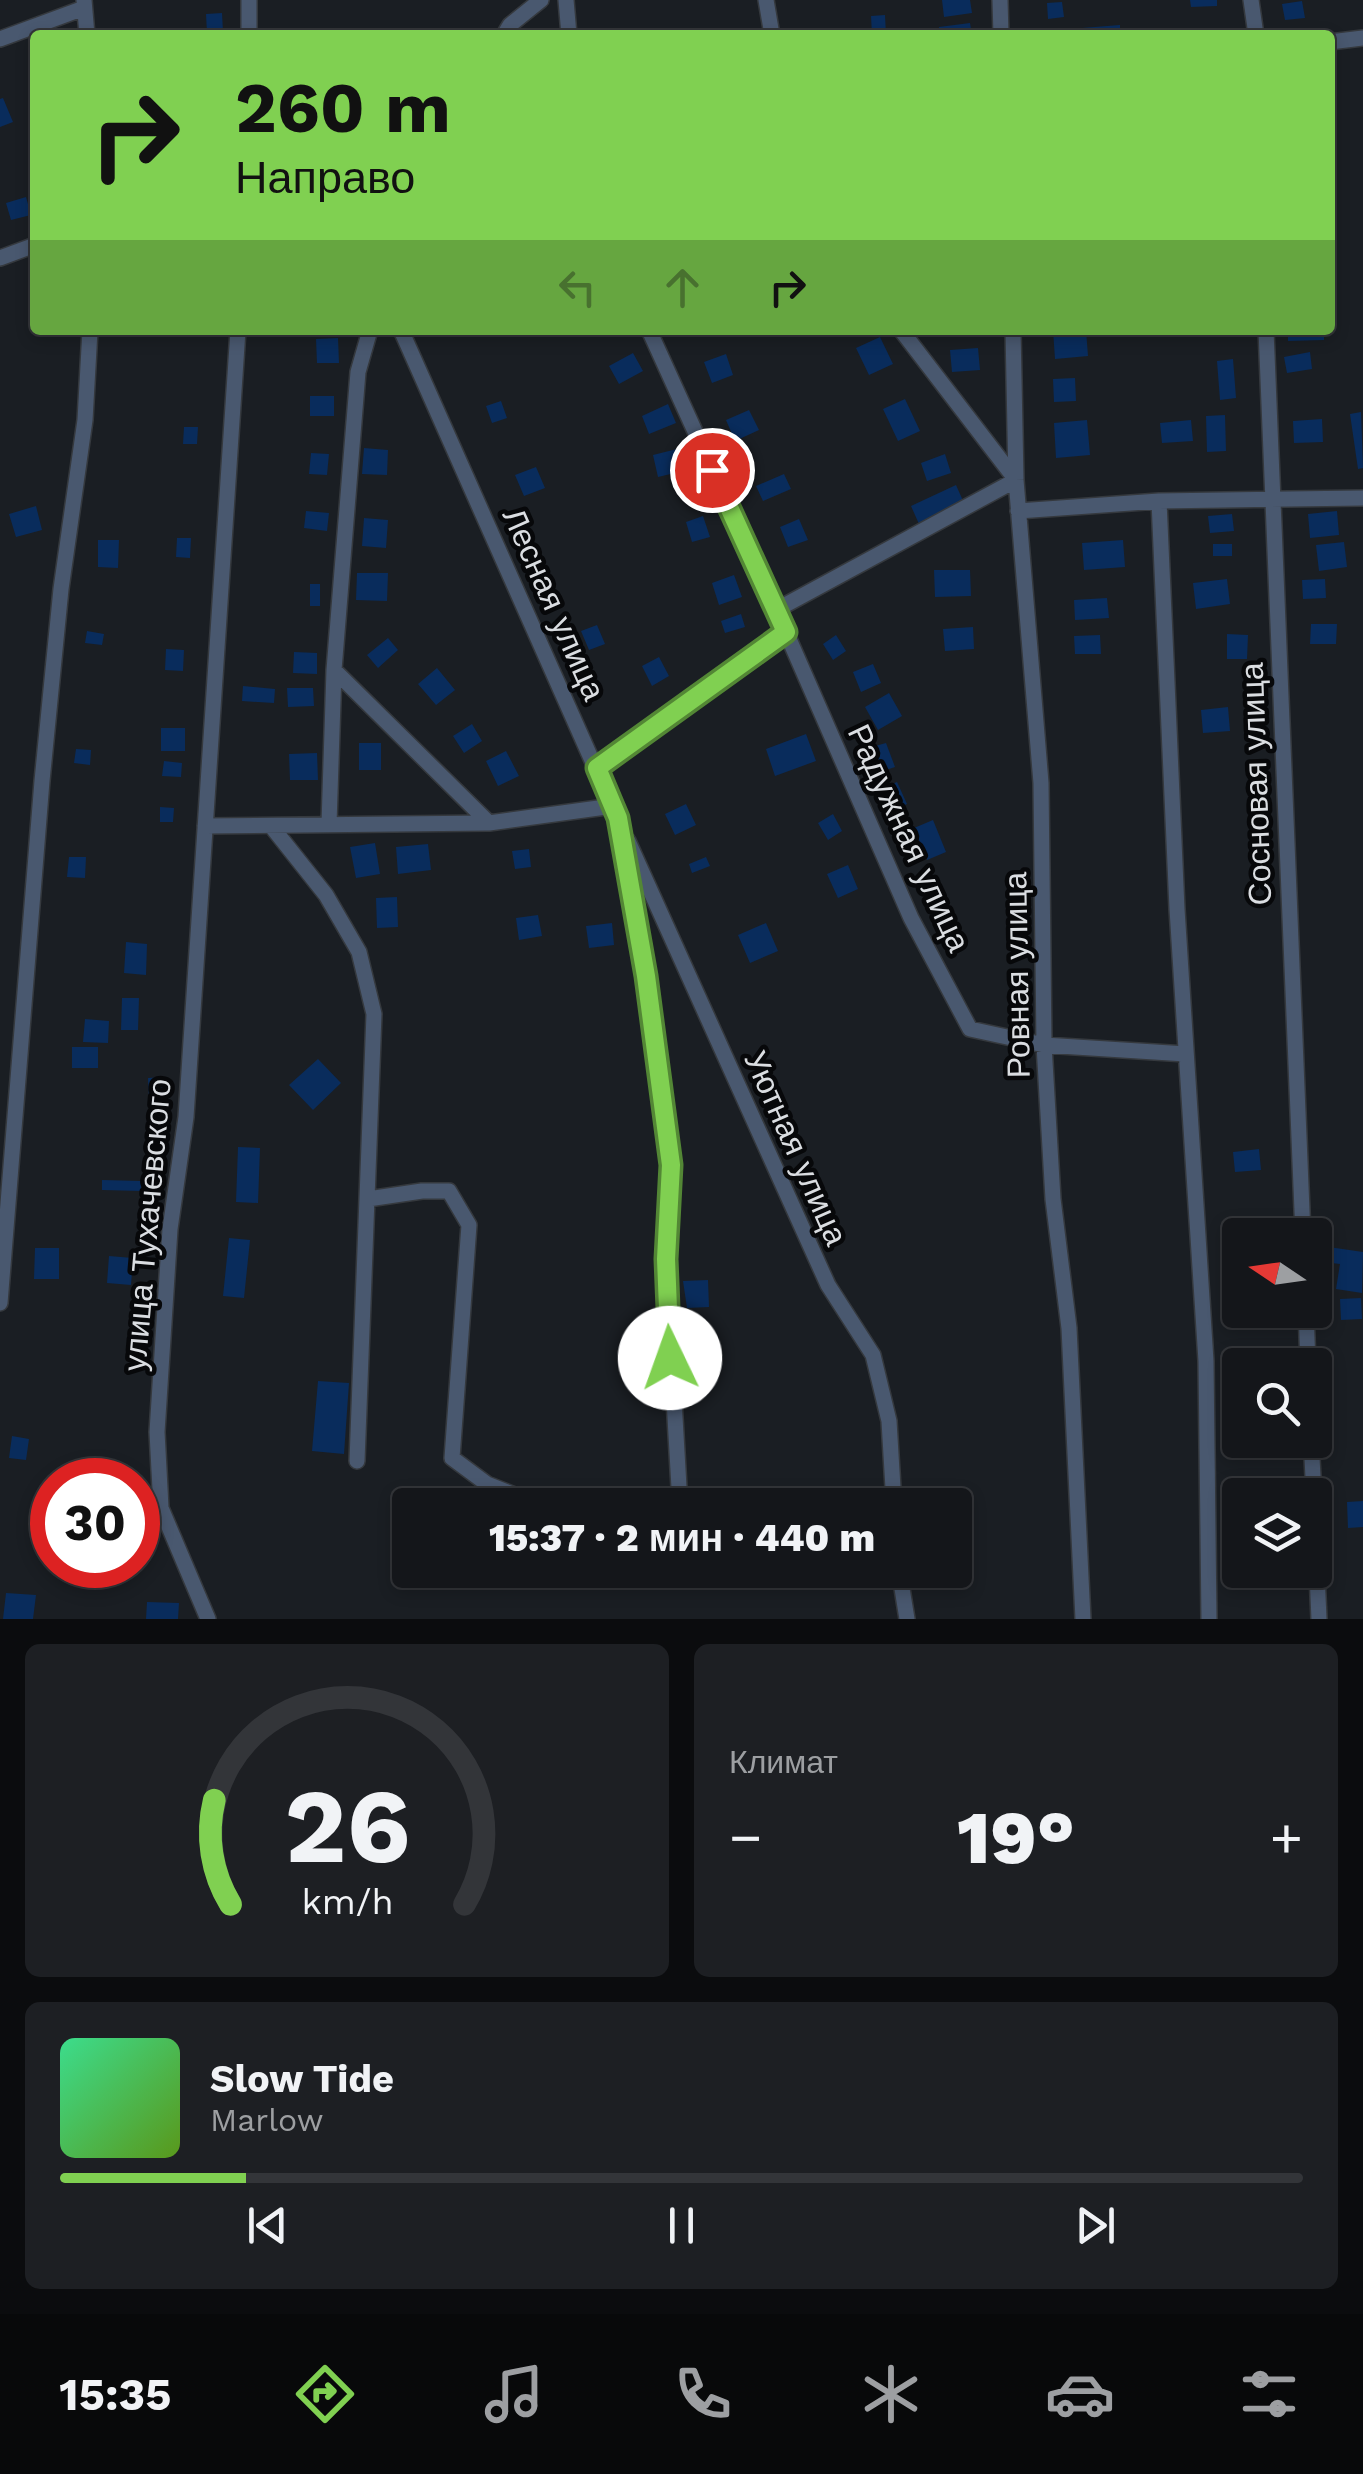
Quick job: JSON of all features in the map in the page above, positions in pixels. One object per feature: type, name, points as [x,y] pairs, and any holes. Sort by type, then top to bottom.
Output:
[{"type":"street","points":[[249,0],[250,30]]},
{"type":"street","points":[[507,30],[541,0]]},
{"type":"street","points":[[566,0],[569,30]]},
{"type":"street","points":[[766,0],[771,30]]},
{"type":"street","points":[[1000,0],[1002,30]]},
{"type":"street","points":[[1251,0],[1255,30]]},
{"type":"street","points":[[0,38],[84,4],[87,30]]},
{"type":"street","points":[[1335,41],[1363,38]]},
{"type":"street","points":[[0,258],[30,247]]},
{"type":"street","points":[[0,1303],[42,781],[61,589],[85,420],[90,335]]},
{"type":"street","points":[[238,335],[205,826],[488,824],[616,812]]},
{"type":"street","points":[[329,824],[334,670],[358,372],[369,335]]},
{"type":"street","name":"Лесная улица","points":[[404,335],[616,812],[646,976],[671,1165],[666,1259],[679,1488]]},
{"type":"street","points":[[597,768],[786,632],[650,335]]},
{"type":"street","points":[[776,610],[1016,480],[905,335]]},
{"type":"street","name":"Ровная улица","points":[[1013,335],[1016,480],[1042,783],[1044,1045],[1054,1199],[1069,1328],[1083,1619]]},
{"type":"street","name":"Сосновая улица","points":[[1266,335],[1302,1218]]},
{"type":"street","points":[[1018,511],[1159,501],[1363,498]]},
{"type":"street","points":[[1159,501],[1186,1054],[1206,1361],[1209,1619]]},
{"type":"street","name":"Радужная улица","points":[[786,632],[911,918],[970,1029],[1044,1045],[1186,1054]]},
{"type":"street","points":[[334,670],[488,824]]},
{"type":"street","name":"Уютная улица","points":[[616,812],[828,1285],[873,1356],[889,1421],[893,1488]]},
{"type":"street","name":"улица Тухачевского","points":[[205,826],[186,1116],[170,1229],[157,1432],[160,1508],[208,1619]]},
{"type":"street","points":[[272,827],[326,895],[359,952],[374,1014],[357,1461]]},
{"type":"street","points":[[368,1199],[449,1191],[469,1224],[452,1458],[498,1488]]},
{"type":"street","points":[[902,1588],[907,1619]]},
{"type":"street","points":[[1318,1588],[1319,1619]]},
{"type":"building","points":[[942,0],[970,0],[972,13],[944,17]]},
{"type":"building","points":[[1190,0],[1217,0],[1217,6],[1191,7]]},
{"type":"building","points":[[1302,1],[1305,18],[1285,20],[1282,4]]},
{"type":"building","points":[[1062,2],[1064,17],[1048,19],[1047,3]]},
{"type":"building","points":[[222,13],[223,30],[207,30],[206,14]]},
{"type":"building","points":[[885,15],[886,30],[872,30],[871,16]]},
{"type":"building","points":[[970,23],[971,30],[939,30],[939,27]]},
{"type":"building","points":[[1120,25],[1120,30],[1082,28]]},
{"type":"building","points":[[3,98],[13,122],[0,127],[0,99]]},
{"type":"building","points":[[26,197],[30,215],[11,220],[6,203]]},
{"type":"building","points":[[1053,335],[1086,335],[1088,356],[1055,359]]},
{"type":"building","points":[[1288,335],[1324,335],[1324,340],[1288,341]]},
{"type":"building","points":[[880,337],[893,364],[869,375],[856,348]]},
{"type":"building","points":[[338,338],[339,363],[317,363],[316,339]]},
{"type":"building","points":[[978,348],[980,370],[952,372],[950,350]]},
{"type":"building","points":[[1310,352],[1312,369],[1287,373],[1284,357]]},
{"type":"building","points":[[633,353],[643,371],[619,384],[609,366]]},
{"type":"building","points":[[726,354],[733,375],[712,383],[704,362]]},
{"type":"building","points":[[1233,359],[1236,398],[1220,400],[1217,361]]},
{"type":"building","points":[[1075,378],[1076,401],[1054,402],[1053,379]]},
{"type":"building","points":[[310,396],[334,396],[334,416],[310,416]]},
{"type":"building","points":[[905,399],[920,431],[898,441],[883,409]]},
{"type":"building","points":[[501,401],[507,418],[492,423],[486,406]]},
{"type":"building","points":[[668,404],[676,423],[649,434],[642,416]]},
{"type":"building","points":[[749,410],[759,430],[735,441],[726,420]]},
{"type":"building","points":[[1361,412],[1363,468],[1358,469],[1350,414]]},
{"type":"building","points":[[1225,415],[1226,451],[1207,452],[1206,416]]},
{"type":"building","points":[[1322,419],[1323,442],[1294,443],[1293,421]]},
{"type":"building","points":[[1087,420],[1090,455],[1056,458],[1054,423]]},
{"type":"building","points":[[1191,420],[1193,441],[1162,443],[1160,423]]},
{"type":"building","points":[[184,427],[198,427],[197,444],[183,444]]},
{"type":"building","points":[[364,448],[388,450],[387,475],[362,474]]},
{"type":"building","points":[[677,449],[683,471],[658,477],[653,455]]},
{"type":"building","points":[[311,453],[329,454],[327,475],[309,474]]},
{"type":"building","points":[[945,454],[951,473],[927,481],[921,463]]},
{"type":"building","points":[[536,467],[545,488],[524,496],[515,475]]},
{"type":"building","points":[[784,474],[791,489],[763,501],[756,486]]},
{"type":"building","points":[[956,485],[964,503],[919,524],[911,506]]},
{"type":"building","points":[[36,506],[42,530],[16,537],[9,514]]},
{"type":"building","points":[[306,511],[329,513],[327,531],[304,528]]},
{"type":"building","points":[[1337,511],[1339,535],[1310,538],[1308,514]]},
{"type":"building","points":[[1232,514],[1234,531],[1210,533],[1208,516]]},
{"type":"building","points":[[703,516],[710,537],[692,542],[686,522]]},
{"type":"building","points":[[364,518],[388,520],[386,548],[362,546]]},
{"type":"building","points":[[799,519],[808,540],[788,547],[780,527]]},
{"type":"building","points":[[177,538],[191,538],[190,558],[176,557]]},
{"type":"building","points":[[98,540],[119,540],[118,568],[98,567]]},
{"type":"building","points":[[1123,540],[1125,567],[1084,570],[1082,543]]},
{"type":"building","points":[[1344,542],[1347,567],[1319,571],[1316,545]]},
{"type":"building","points":[[1213,544],[1232,544],[1232,556],[1213,556]]},
{"type":"building","points":[[934,570],[970,570],[971,596],[935,597]]},
{"type":"building","points":[[357,573],[388,573],[387,601],[356,600]]},
{"type":"building","points":[[734,575],[742,597],[719,605],[712,583]]},
{"type":"building","points":[[1227,579],[1230,604],[1196,609],[1193,583]]},
{"type":"building","points":[[1325,579],[1326,598],[1303,599],[1302,580]]},
{"type":"building","points":[[310,584],[320,584],[320,606],[310,606]]},
{"type":"building","points":[[1107,598],[1109,618],[1075,620],[1074,600]]},
{"type":"building","points":[[741,614],[745,627],[725,633],[721,621]]},
{"type":"building","points":[[1311,624],[1337,624],[1336,644],[1310,644]]},
{"type":"building","points":[[597,625],[605,644],[589,650],[581,631]]},
{"type":"building","points":[[973,627],[974,649],[945,651],[943,629]]},
{"type":"building","points":[[87,631],[104,634],[102,645],[85,643]]},
{"type":"building","points":[[1227,634],[1248,635],[1247,659],[1227,659]]},
{"type":"building","points":[[836,635],[846,651],[833,660],[823,644]]},
{"type":"building","points":[[1100,635],[1101,654],[1075,654],[1074,636]]},
{"type":"building","points":[[388,638],[398,650],[378,668],[367,655]]},
{"type":"building","points":[[166,649],[184,650],[183,671],[165,670]]},
{"type":"building","points":[[294,652],[317,653],[317,674],[293,673]]},
{"type":"building","points":[[659,657],[669,676],[652,686],[642,666]]},
{"type":"building","points":[[873,664],[881,683],[861,692],[853,672]]},
{"type":"building","points":[[437,668],[455,690],[436,705],[418,684]]},
{"type":"building","points":[[243,686],[275,689],[274,703],[242,701]]},
{"type":"building","points":[[287,688],[313,688],[314,706],[288,707]]},
{"type":"building","points":[[889,693],[902,716],[878,730],[865,707]]},
{"type":"building","points":[[1228,707],[1230,731],[1203,733],[1201,710]]},
{"type":"building","points":[[472,724],[482,741],[464,753],[453,736]]},
{"type":"building","points":[[161,728],[185,728],[185,751],[161,751]]},
{"type":"building","points":[[806,734],[816,761],[775,776],[766,749]]},
{"type":"building","points":[[359,743],[381,743],[381,770],[359,770]]},
{"type":"building","points":[[886,743],[895,767],[877,773],[868,748]]},
{"type":"building","points":[[76,749],[91,750],[90,765],[74,763]]},
{"type":"building","points":[[506,751],[519,776],[498,786],[486,761]]},
{"type":"building","points":[[317,753],[318,780],[290,780],[289,754]]},
{"type":"building","points":[[164,761],[182,763],[181,777],[162,776]]},
{"type":"building","points":[[897,782],[907,804],[890,812],[880,790]]},
{"type":"building","points":[[686,804],[696,825],[675,835],[665,814]]},
{"type":"building","points":[[160,807],[174,808],[173,822],[160,822]]},
{"type":"building","points":[[833,814],[842,831],[828,840],[818,823]]},
{"type":"building","points":[[933,820],[946,852],[927,860],[914,828]]},
{"type":"building","points":[[375,843],[380,874],[356,878],[350,847]]},
{"type":"building","points":[[428,844],[431,870],[398,874],[396,847]]},
{"type":"building","points":[[529,849],[531,867],[515,869],[512,851]]},
{"type":"building","points":[[69,857],[86,857],[85,878],[67,877]]},
{"type":"building","points":[[706,857],[710,866],[692,873],[689,864]]},
{"type":"building","points":[[848,865],[858,889],[838,898],[827,874]]},
{"type":"building","points":[[397,897],[398,927],[377,928],[376,898]]},
{"type":"building","points":[[538,915],[542,936],[519,940],[516,918]]},
{"type":"building","points":[[612,923],[614,945],[589,948],[586,926]]},
{"type":"building","points":[[766,923],[778,951],[750,963],[738,935]]},
{"type":"building","points":[[126,942],[147,944],[146,975],[124,973]]},
{"type":"building","points":[[122,998],[139,998],[138,1030],[121,1030]]},
{"type":"building","points":[[85,1019],[109,1021],[108,1043],[83,1042]]},
{"type":"building","points":[[72,1047],[98,1047],[98,1068],[72,1068]]},
{"type":"building","points":[[318,1059],[341,1083],[313,1110],[289,1085]]},
{"type":"building","points":[[164,1077],[165,1098],[149,1098],[148,1078]]},
{"type":"building","points":[[238,1147],[260,1148],[258,1203],[236,1202]]},
{"type":"building","points":[[1259,1149],[1261,1170],[1235,1172],[1233,1152]]},
{"type":"building","points":[[102,1180],[141,1181],[141,1191],[102,1190]]},
{"type":"building","points":[[229,1238],[250,1240],[244,1298],[223,1296]]},
{"type":"building","points":[[1332,1247],[1363,1252],[1362,1293],[1336,1289],[1340,1264],[1332,1263]]},
{"type":"building","points":[[35,1248],[59,1248],[59,1279],[34,1279]]},
{"type":"building","points":[[109,1256],[133,1258],[131,1285],[107,1283]]},
{"type":"building","points":[[708,1280],[709,1307],[687,1308],[683,1281]]},
{"type":"building","points":[[1361,1298],[1362,1319],[1341,1320],[1340,1299]]},
{"type":"building","points":[[318,1381],[349,1383],[344,1454],[312,1451]]},
{"type":"building","points":[[12,1436],[29,1439],[26,1460],[9,1458]]},
{"type":"building","points":[[1363,1501],[1363,1527],[1348,1528],[1347,1502]]},
{"type":"building","points":[[6,1593],[36,1595],[33,1619],[3,1619]]},
{"type":"building","points":[[147,1602],[179,1603],[178,1619],[146,1619]]},
{"type":"route","points":[[670,1358],[666,1259],[671,1165],[646,976],[618,818],[597,768],[786,632],[712,470]]}]
